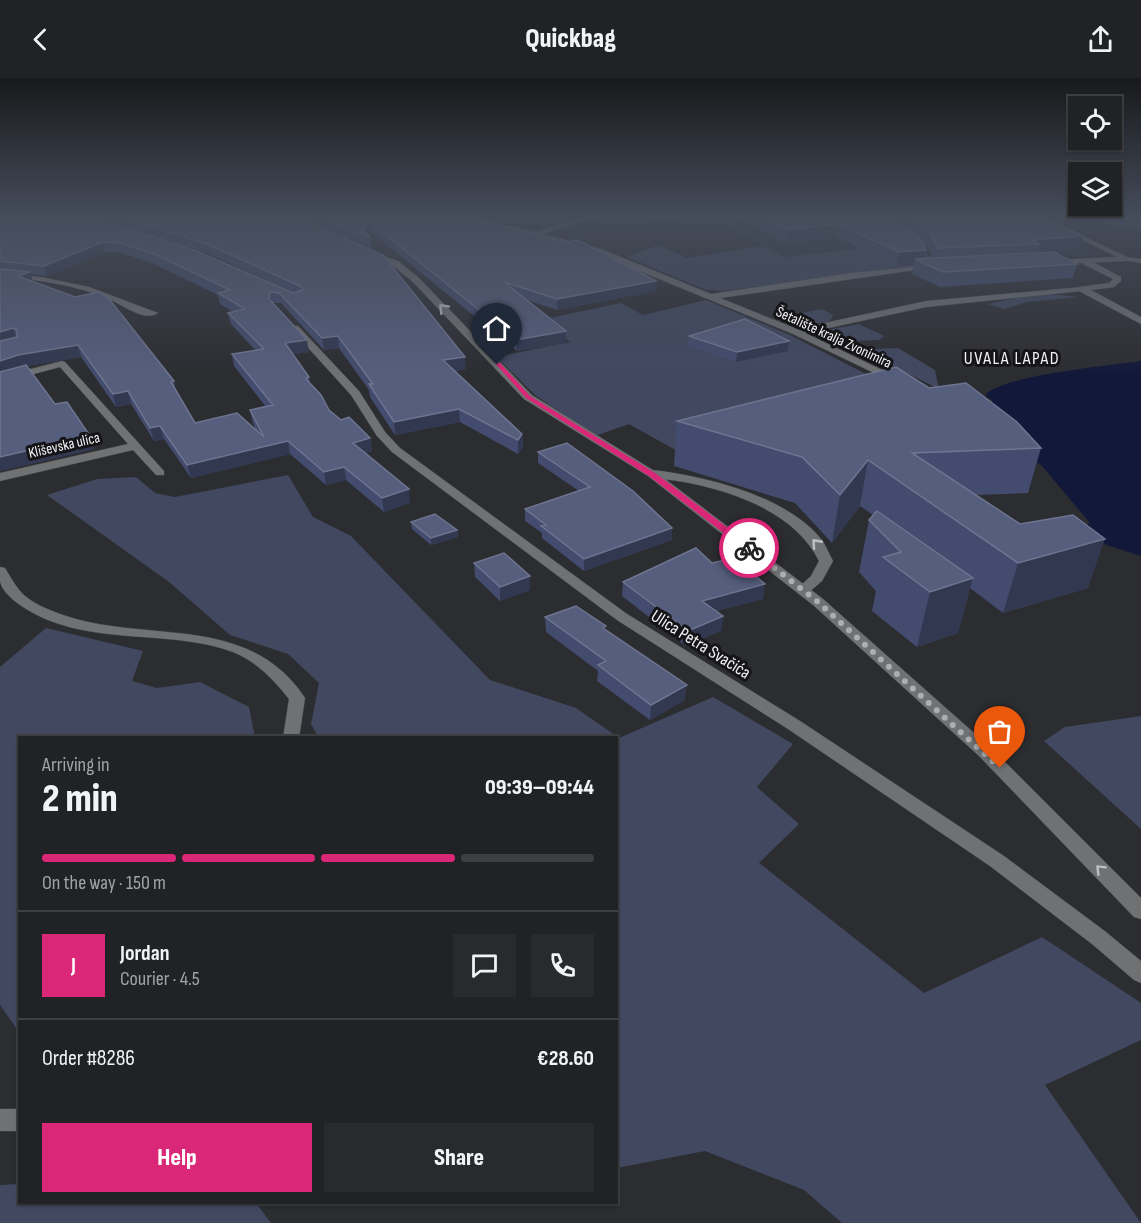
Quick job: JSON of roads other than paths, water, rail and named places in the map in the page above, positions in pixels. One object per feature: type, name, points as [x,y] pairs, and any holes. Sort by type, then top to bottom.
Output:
[{"type":"street","points":[[402,268],[528,397],[652,474],[803,590],[985,752],[1141,910]]},
{"type":"street","name":"Šetalište kralja Zvonimira","points":[[640,268],[796,332],[903,384]]},
{"type":"street","points":[[708,297],[892,268]]},
{"type":"street","points":[[796,332],[926,304],[1082,289],[1111,285],[1118,279],[1098,268]]},
{"type":"street","points":[[0,275],[88,290],[112,297],[135,311],[153,314]]},
{"type":"street","points":[[0,280],[21,277]]},
{"type":"street","points":[[1082,289],[1141,321]]},
{"type":"street","name":"Ulica Petra Svačića","points":[[284,316],[355,393],[381,434],[396,450],[622,617],[794,725],[998,861],[1099,938],[1141,974]]},
{"type":"street","name":"Kliševska ulica","points":[[0,380],[62,364],[159,473]]},
{"type":"street","name":"Kliševska ulica","points":[[0,477],[136,446]]},
{"type":"street","points":[[652,474],[675,475],[697,480],[752,499],[783,515],[823,550],[826,561],[816,578],[803,590]]},
{"type":"street","points":[[2,577],[30,607],[74,623],[93,628],[237,649],[276,671],[297,698],[291,736]]},
{"type":"street","points":[[0,1120],[18,1120]]},
{"type":"district","name":"UVALA LAPAD","points":[[1012,358]]}]
